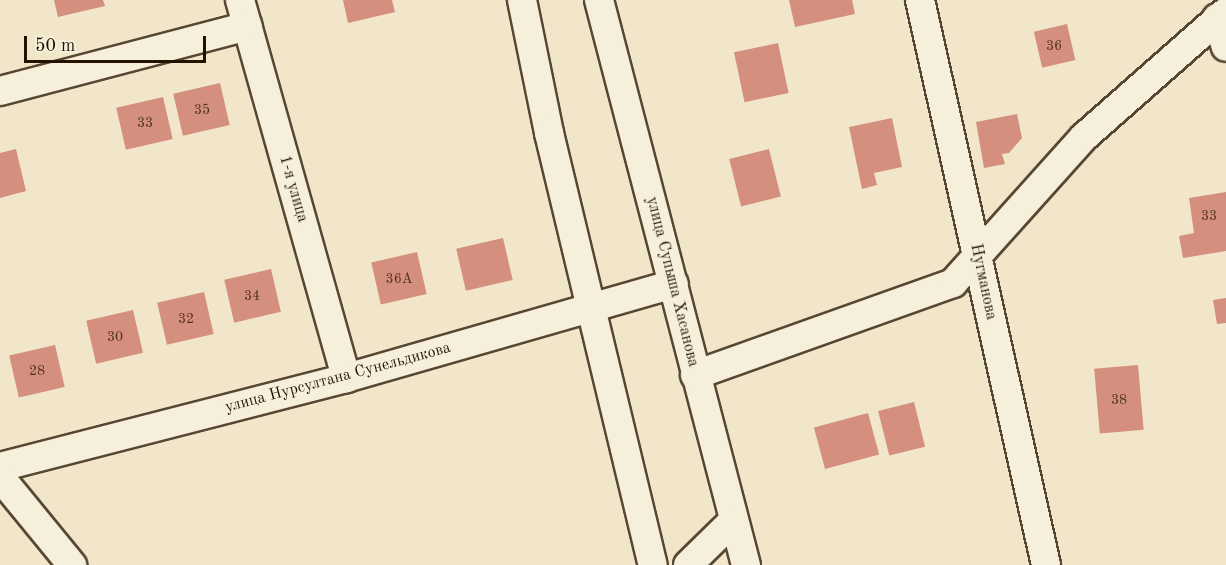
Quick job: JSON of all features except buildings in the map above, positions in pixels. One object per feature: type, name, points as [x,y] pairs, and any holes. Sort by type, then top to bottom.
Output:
[{"type":"street","points":[[522,0],[591,308],[653,565]]},
{"type":"street","name":"улица Супыша Хасанова","points":[[599,0],[746,565]]},
{"type":"street","name":"Нугманова","points":[[920,0],[1046,565]]},
{"type":"street","points":[[0,91],[244,13]]},
{"type":"street","name":"1-я улица","points":[[244,13],[346,378]]},
{"type":"street","points":[[695,375],[953,283],[1084,137],[1221,15]]},
{"type":"street","points":[[1221,15],[1226,47]]},
{"type":"street","name":"улица Нурсултана Сунельдикова","points":[[0,467],[346,378],[674,284]]},
{"type":"street","points":[[0,477],[72,565]]},
{"type":"street","points":[[688,565],[734,520]]}]
